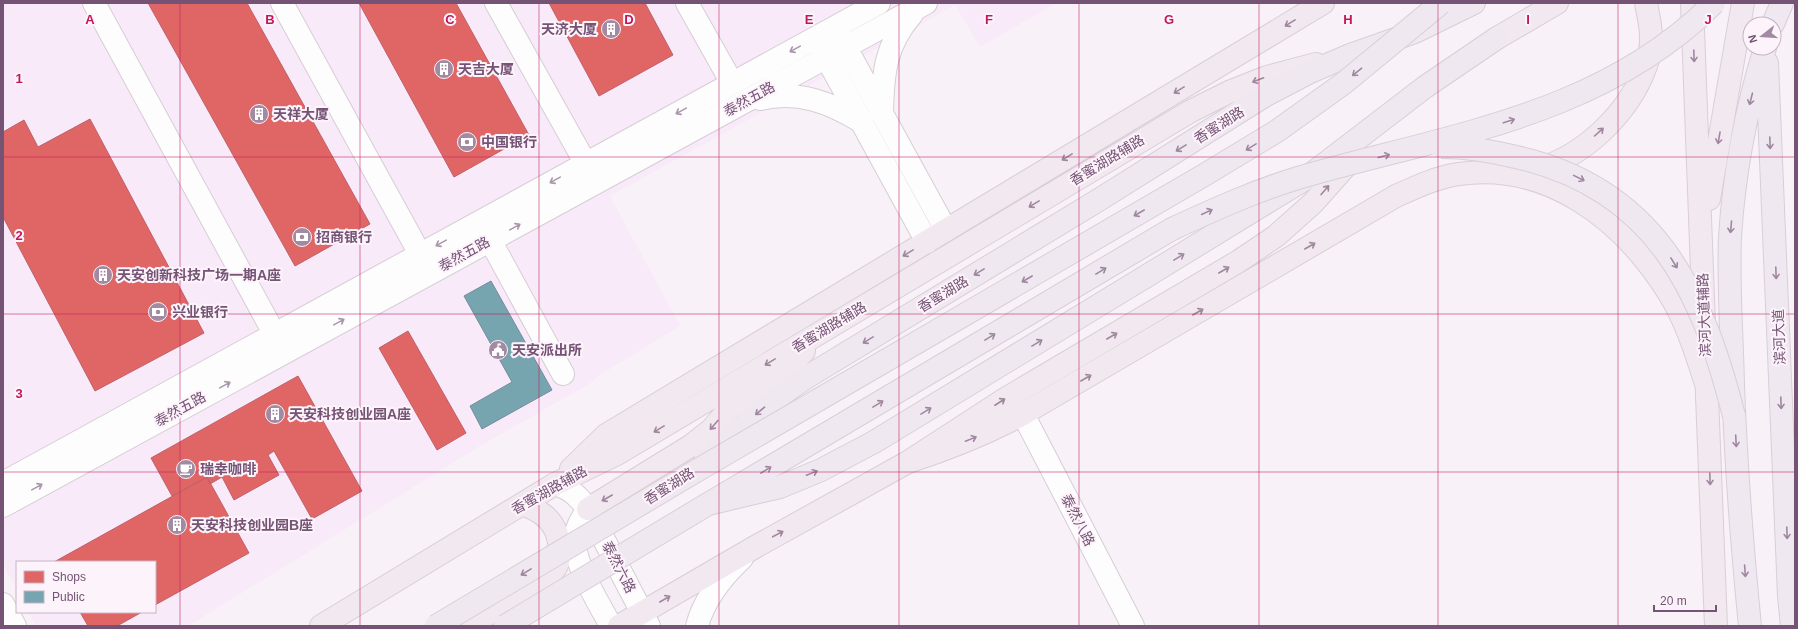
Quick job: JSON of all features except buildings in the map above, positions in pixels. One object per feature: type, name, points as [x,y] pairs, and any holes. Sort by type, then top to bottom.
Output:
[{"type":"highway","points":[[692,474],[1200,178],[1277,131],[1344,83],[1441,3]]},
{"type":"highway","name":"香蜜湖路","points":[[436,626],[692,474],[744,424],[782,393],[1097,201],[1266,95],[1308,73],[1350,54],[1415,32],[1474,3]]},
{"type":"highway","points":[[505,626],[1172,229],[1213,210],[1297,178],[1418,147],[1536,112],[1599,85],[1646,59],[1672,40],[1714,3]]},
{"type":"highway","points":[[1764,3],[1765,16]]},
{"type":"highway","points":[[1776,16],[1782,3]]},
{"type":"highway","points":[[708,504],[780,487],[821,470],[874,442],[1305,180],[1397,108],[1457,64],[1497,38]]},
{"type":"highway","points":[[1750,626],[1734,416],[1730,302],[1730,238],[1734,186],[1743,134],[1764,56]]},
{"type":"highway","name":"滨河大道","points":[[1766,56],[1789,588],[1792,626]]},
{"type":"highway","points":[[1418,147],[1472,149],[1536,161],[1567,172],[1593,185],[1636,216],[1673,262],[1690,293],[1711,336],[1723,372],[1734,416]]},
{"type":"main road","points":[[555,484],[606,435],[1323,3]]},
{"type":"main road","points":[[1497,38],[1557,3]]},
{"type":"main road","points":[[1515,174],[1541,168],[1564,158],[1610,122],[1627,102],[1641,78],[1650,52],[1651,25],[1646,3]]},
{"type":"main road","name":"滨河大道辅路","points":[[1692,3],[1716,626]]},
{"type":"main road","points":[[1701,242],[1743,3]]},
{"type":"main road","name":"香蜜湖路辅路","points":[[321,626],[555,484],[617,454],[1191,111],[1229,92],[1267,77],[1350,54]]},
{"type":"main road","points":[[620,626],[645,619],[755,547],[908,462],[1005,399],[1239,261],[1276,236],[1313,203],[1397,108]]},
{"type":"main road","points":[[908,462],[945,450],[989,432],[1023,414],[1396,196],[1425,183],[1458,174],[1488,171],[1515,174],[1550,186],[1582,202],[1612,224],[1642,256],[1668,293],[1690,335],[1706,384]]},
{"type":"main road","points":[[588,509],[692,445],[711,430],[730,408],[778,378],[828,327]]},
{"type":"main road","points":[[467,626],[536,585],[547,577],[556,567],[560,543],[553,524],[538,510],[522,504]]},
{"type":"street","points":[[94,3],[279,343]]},
{"type":"street","points":[[282,3],[420,254]]},
{"type":"street","points":[[496,3],[586,164]]},
{"type":"street","points":[[687,3],[732,84]]},
{"type":"street","name":"泰然五路","points":[[3,506],[279,343],[420,254],[879,3]]},
{"type":"street","points":[[882,113],[885,64],[891,45],[900,27],[921,6]]},
{"type":"street","name":"泰然五路","points":[[3,483],[279,343],[490,240],[921,6]]},
{"type":"street","points":[[835,27],[946,230]]},
{"type":"street","points":[[815,38],[927,242]]},
{"type":"street","points":[[741,104],[768,97],[787,95],[804,96],[842,110],[862,122]]},
{"type":"street","points":[[490,240],[563,374]]},
{"type":"street","name":"泰然八路","points":[[1023,414],[1133,626]]},
{"type":"street","name":"泰然六路","points":[[555,484],[570,489],[579,497],[588,509],[645,619]]},
{"type":"street","points":[[588,509],[579,522],[575,534],[576,556],[611,626]]},
{"type":"street","points":[[697,626],[701,612],[723,576],[755,547]]},
{"type":"street","points":[[3,604],[15,626]]},
{"type":"shaded area","points":[[3,3],[1056,3],[980,47],[955,5],[610,196],[680,326],[598,376],[589,384],[480,446],[188,626],[36,626],[30,613],[156,613],[156,561],[16,561],[16,588],[3,563]]},
{"type":"place","name":"天济大厦","points":[[611,29]]},
{"type":"place","name":"天吉大厦","points":[[444,69]]},
{"type":"place","name":"天祥大厦","points":[[259,114]]},
{"type":"place","name":"中国银行","points":[[467,142]]},
{"type":"place","name":"招商银行","points":[[302,237]]},
{"type":"place","name":"天安创新科技广场一期A座","points":[[103,275]]},
{"type":"place","name":"兴业银行","points":[[158,312]]},
{"type":"place","name":"天安派出所","points":[[498,350]]},
{"type":"place","name":"天安科技创业园A座","points":[[275,414]]},
{"type":"place","name":"瑞幸咖啡","points":[[186,469]]},
{"type":"place","name":"天安科技创业园B座","points":[[177,525]]}]
